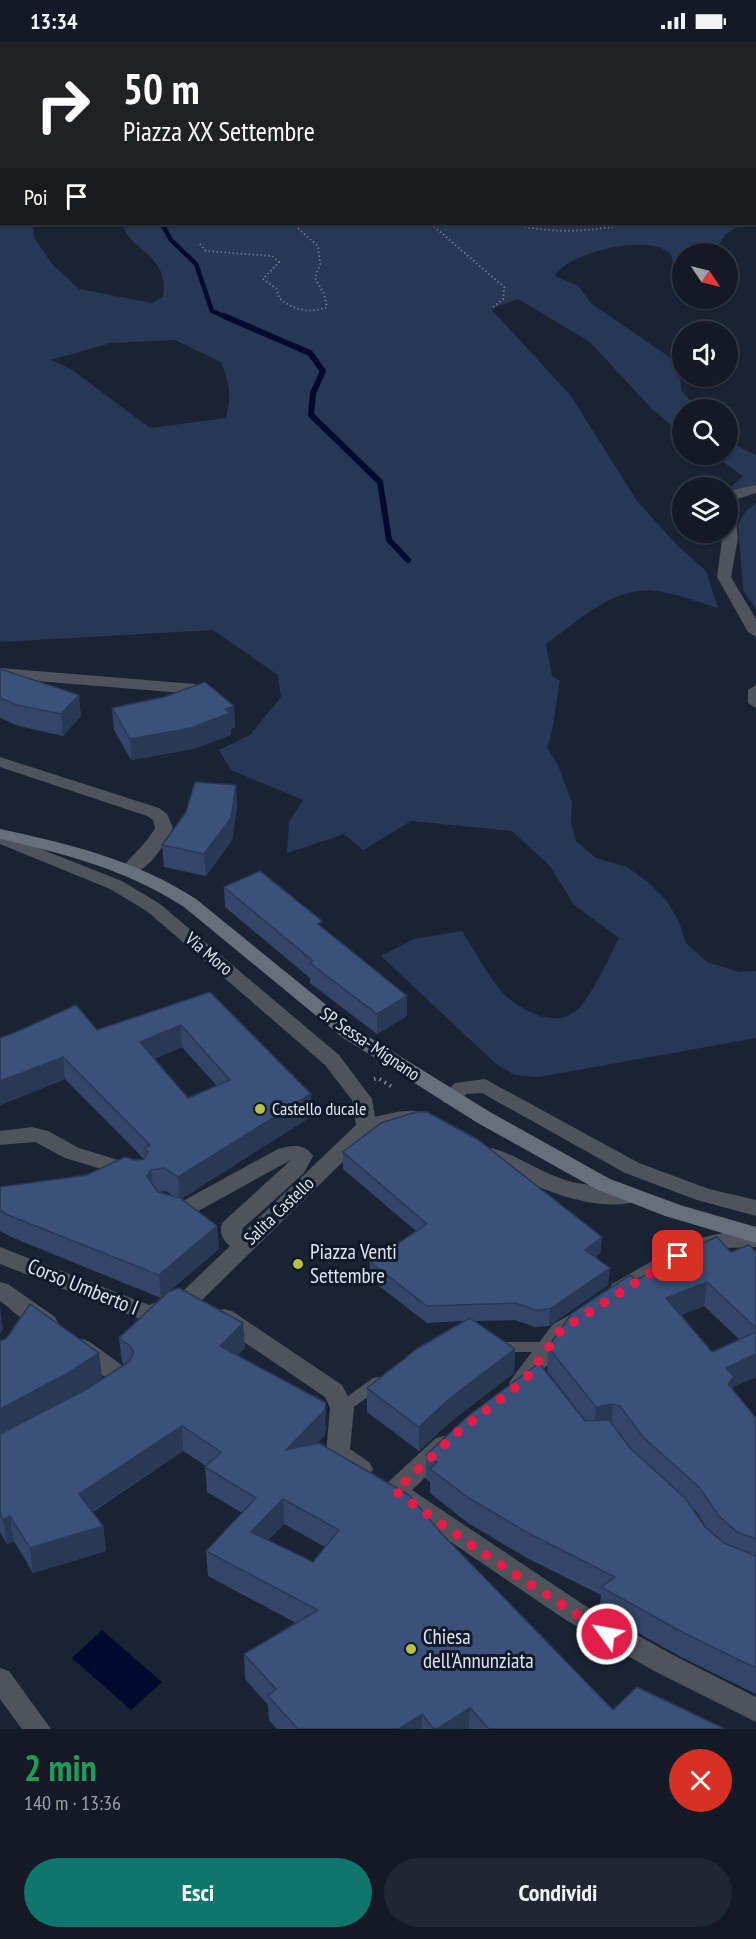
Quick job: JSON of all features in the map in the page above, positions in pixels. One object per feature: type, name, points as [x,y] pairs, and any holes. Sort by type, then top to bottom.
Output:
[{"type":"street","points":[[738,493],[756,489]]},
{"type":"street","points":[[729,543],[724,577],[756,632]]},
{"type":"street","points":[[0,673],[195,689]]},
{"type":"street","points":[[756,690],[756,703]]},
{"type":"street","points":[[0,762],[153,812],[161,818],[164,828],[155,844],[142,860],[130,869]]},
{"type":"street","name":"SP Sessa- Mignano","points":[[0,836],[91,855],[130,869],[162,885],[190,903],[349,1033],[450,1096],[576,1170],[632,1196],[756,1237]]},
{"type":"street","name":"Via Moro","points":[[0,836],[116,885],[154,908],[332,1060],[362,1099],[366,1127]]},
{"type":"street","points":[[450,1096],[462,1088],[485,1086],[632,1168],[704,1195],[756,1208]]},
{"type":"street","points":[[366,1127],[408,1116],[421,1117],[442,1125]]},
{"type":"street","name":"Salita Castello","points":[[192,1296],[366,1127]]},
{"type":"street","points":[[0,1138],[32,1134],[41,1136],[72,1154],[116,1165],[138,1175]]},
{"type":"street","points":[[479,1147],[542,1181],[587,1194],[632,1196]]},
{"type":"street","points":[[162,1199],[170,1208],[181,1211],[279,1156],[291,1152],[299,1153],[303,1156],[297,1168],[231,1227],[232,1236],[243,1245]]},
{"type":"street","points":[[501,1398],[537,1374],[547,1347],[561,1330],[596,1306],[695,1247],[726,1240],[756,1237]]},
{"type":"street","name":"Corso Umberto I","points":[[0,1255],[150,1314],[192,1296]]},
{"type":"street","points":[[0,1290],[25,1319],[123,1378],[97,1395]]},
{"type":"street","points":[[192,1296],[334,1391],[342,1408],[338,1453],[492,1559],[626,1645],[756,1710]]},
{"type":"street","points":[[395,1491],[458,1432]]},
{"type":"street","points":[[0,1679],[38,1729]]},
{"type":"lane","points":[[484,1342],[493,1347],[547,1347]]},
{"type":"lane","points":[[342,1408],[388,1375]]},
{"type":"path","points":[[200,244],[206,251],[272,256],[279,262],[262,279],[277,289],[279,298],[294,308],[319,310],[327,307],[327,302],[315,278],[320,264],[318,246],[294,225]]},
{"type":"path","points":[[432,225],[504,287],[503,299],[491,309]]},
{"type":"path","points":[[519,225],[558,231],[595,231],[623,225]]},
{"type":"path","points":[[378,1078],[392,1087]]},
{"type":"shaded area","points":[[0,225],[32,225],[34,238],[53,265],[79,289],[152,303],[163,297],[164,283],[161,272],[149,255],[133,242],[122,225],[740,225],[726,234],[720,243],[672,243],[672,257],[669,252],[656,246],[642,245],[590,253],[563,267],[555,276],[578,286],[592,304],[672,360],[672,387],[681,387],[689,399],[672,399],[672,426],[652,409],[590,342],[518,299],[491,309],[571,396],[637,501],[672,540],[672,543],[675,543],[706,571],[718,608],[656,591],[626,594],[597,607],[546,644],[552,676],[560,681],[547,748],[558,765],[572,803],[571,822],[576,841],[596,858],[627,867],[649,883],[667,901],[679,922],[686,943],[707,962],[739,972],[756,971],[756,1038],[539,1077],[515,1075],[496,1064],[381,956],[414,939],[462,931],[506,996],[532,1013],[553,1018],[572,1014],[585,1001],[619,938],[574,905],[550,866],[512,831],[411,821],[363,850],[344,834],[287,853],[289,822],[303,800],[231,770],[219,750],[250,735],[281,697],[278,675],[213,630],[0,642]],"holes":[[[175,340],[221,362],[229,390],[226,418],[150,428],[71,369],[51,360],[111,343]]]},
{"type":"shaded area","points":[[738,447],[756,455],[756,486],[738,491],[738,481],[743,476],[727,465],[738,465]]},
{"type":"shaded area","points":[[756,503],[756,610],[743,589],[738,524],[746,511]]},
{"type":"shaded area","points":[[102,1630],[162,1682],[131,1710],[72,1658]]},
{"type":"building","points":[[0,669],[79,695],[61,714],[17,705],[0,698]]},
{"type":"building","points":[[205,682],[234,706],[225,709],[230,713],[191,728],[130,739],[112,708],[164,697]]},
{"type":"building","points":[[195,782],[236,785],[231,818],[204,854],[162,845],[186,812]]},
{"type":"building","points":[[260,871],[322,921],[318,924],[407,996],[377,1014],[310,963],[313,961],[224,887]]},
{"type":"building","points":[[210,992],[311,1094],[178,1177],[164,1168],[151,1170],[147,1176],[158,1192],[180,1198],[217,1226],[159,1275],[0,1210],[0,1187],[87,1175],[125,1157],[134,1160],[144,1159],[148,1152],[145,1148],[150,1145],[63,1057],[0,1081],[0,1038],[76,1005],[97,1030]],"holes":[[[181,1025],[230,1080],[188,1098],[140,1042]]]},
{"type":"building","points":[[416,1112],[427,1112],[477,1139],[602,1237],[585,1250],[610,1268],[550,1309],[536,1310],[516,1303],[427,1306],[370,1262],[427,1224],[343,1152],[381,1123]]},
{"type":"building","points":[[717,1237],[731,1252],[749,1245],[756,1252],[756,1328],[707,1282],[666,1298],[712,1352],[756,1332],[756,1354],[726,1368],[734,1377],[728,1384],[756,1418],[756,1539],[737,1532],[719,1516],[699,1487],[643,1437],[620,1406],[613,1404],[596,1407],[548,1347],[572,1313],[630,1275],[636,1280],[675,1260],[671,1256]]},
{"type":"building","points":[[179,1288],[243,1323],[220,1346],[326,1403],[325,1410],[286,1450],[319,1443],[409,1495],[441,1533],[613,1710],[637,1687],[725,1729],[489,1729],[470,1708],[437,1729],[434,1729],[422,1714],[399,1729],[298,1729],[268,1696],[276,1689],[244,1654],[318,1610],[206,1551],[256,1498],[205,1467],[221,1452],[182,1426],[79,1494],[103,1526],[30,1548],[10,1516],[3,1520],[0,1514],[0,1434],[87,1389],[130,1361],[134,1352],[119,1338],[168,1292]],"holes":[[[283,1499],[339,1530],[313,1562],[251,1532]]]},
{"type":"building","points":[[30,1304],[99,1353],[68,1373],[0,1409],[0,1341],[6,1339]]},
{"type":"building","points":[[470,1318],[515,1349],[449,1399],[419,1427],[367,1388],[418,1348]]},
{"type":"building","points":[[539,1363],[585,1421],[609,1420],[630,1448],[685,1498],[705,1527],[724,1543],[756,1556],[756,1668],[684,1633],[601,1587],[615,1577],[528,1533],[469,1498],[430,1469],[437,1462],[426,1455],[468,1416]]},
{"type":"waterway","points":[[163,225],[171,240],[196,264],[212,311],[228,318]]},
{"type":"waterway","points":[[224,316],[310,353],[323,371],[313,393],[311,415],[380,482],[389,540],[408,560]]},
{"type":"place","name":"Castello ducale","points":[[260,1109]]},
{"type":"place","name":"Piazza Venti Settembre","points":[[298,1264]]},
{"type":"place","name":"Chiesa dell'Annunziata","points":[[411,1649]]},
{"type":"route","points":[[607,1634],[463,1540],[395,1491],[458,1432],[525,1380],[561,1330],[644,1275],[678,1256]]}]
